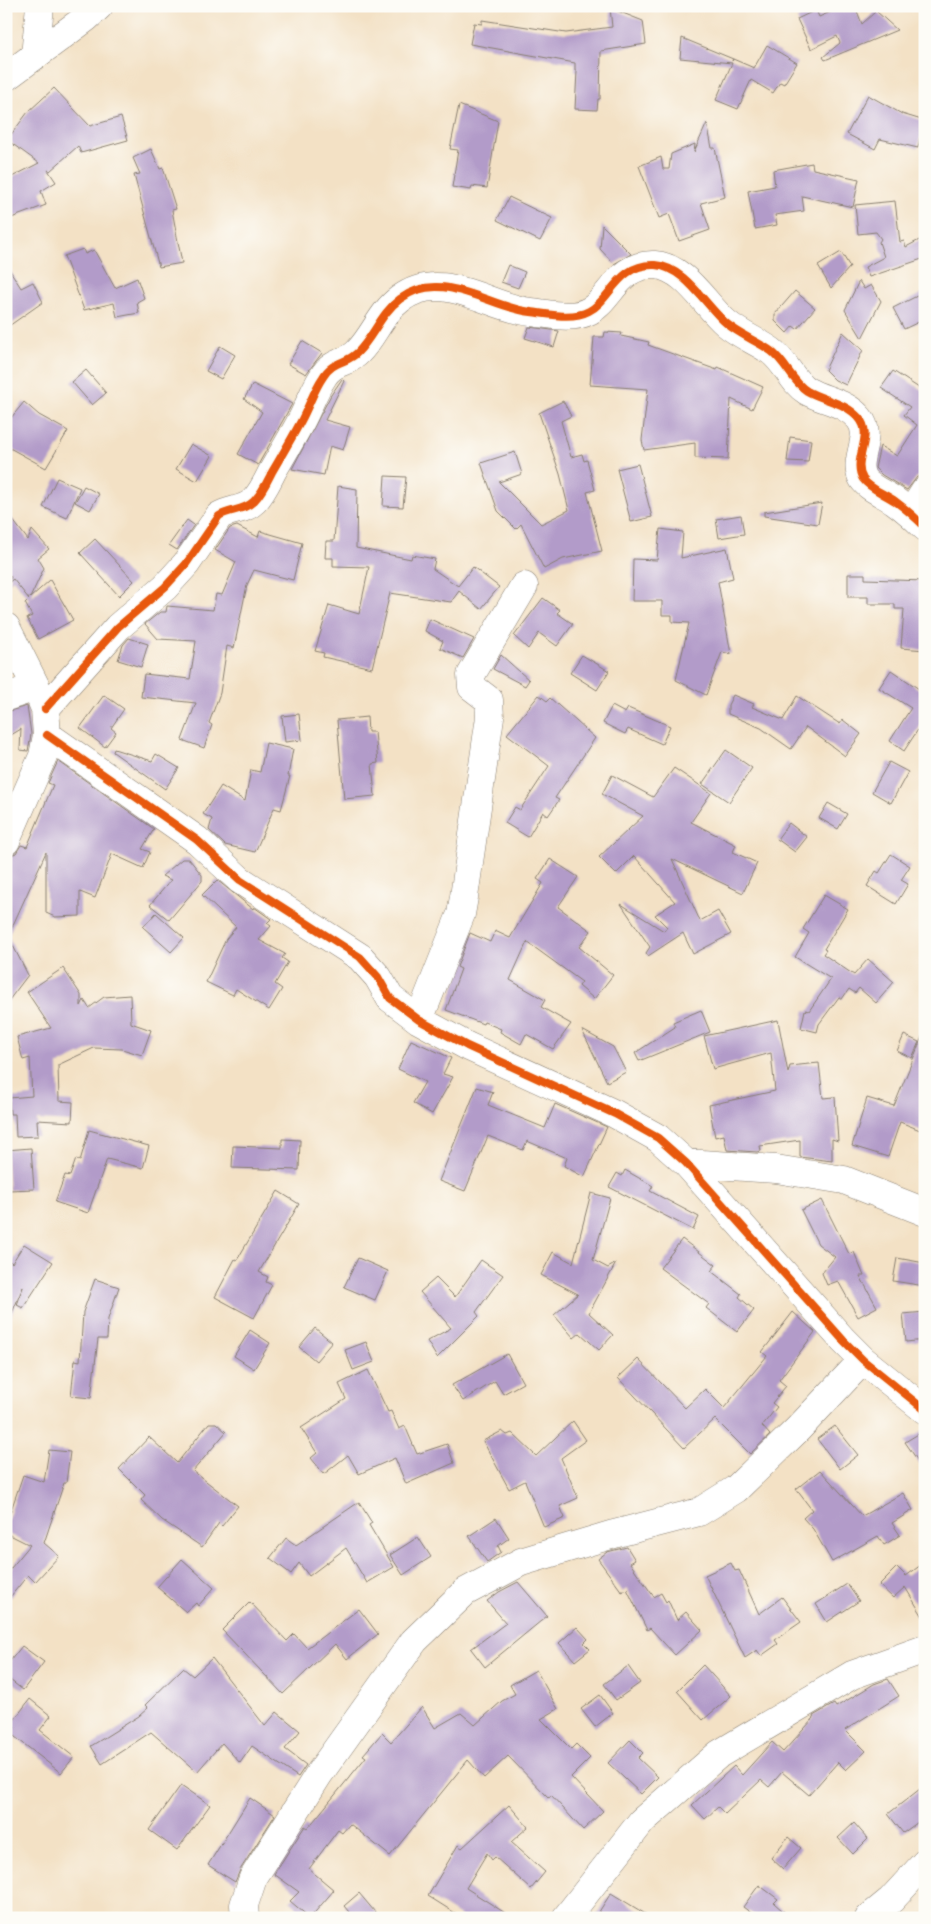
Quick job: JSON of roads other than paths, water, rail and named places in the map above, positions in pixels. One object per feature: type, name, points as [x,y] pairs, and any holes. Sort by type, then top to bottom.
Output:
[{"type":"street","points":[[35,56],[40,6]]},
{"type":"street","points":[[6,77],[99,6]]},
{"type":"street","points":[[43,710],[118,626],[166,587],[186,564],[219,516],[226,512],[245,508],[259,495],[300,422],[322,377],[332,365],[356,354],[382,317],[401,298],[414,291],[450,288],[468,291],[510,309],[567,316],[591,311],[613,284],[626,274],[639,268],[654,265],[669,269],[681,277],[728,325],[770,350],[806,390],[840,404],[856,415],[864,424],[866,432],[860,468],[863,478],[872,487],[920,510]]},
{"type":"street","points":[[419,1020],[461,914],[464,897],[490,717],[489,700],[472,687],[471,675],[524,586]]},
{"type":"street","points":[[6,627],[43,710],[42,756],[6,841]]},
{"type":"street","points":[[6,696],[43,710],[198,840],[240,880],[360,957],[378,977],[390,998],[419,1020],[467,1046],[615,1114],[658,1138],[686,1163],[863,1360],[925,1410]]},
{"type":"street","points":[[686,1163],[776,1169],[844,1180],[925,1212]]},
{"type":"street","points":[[245,1918],[244,1905],[252,1878],[319,1774],[414,1641],[466,1592],[521,1562],[614,1534],[699,1512],[736,1489],[798,1429],[863,1360]]},
{"type":"street","points":[[566,1918],[642,1821],[719,1754],[852,1675],[925,1649]]},
{"type":"street","points":[[870,1918],[891,1900],[925,1863]]}]
